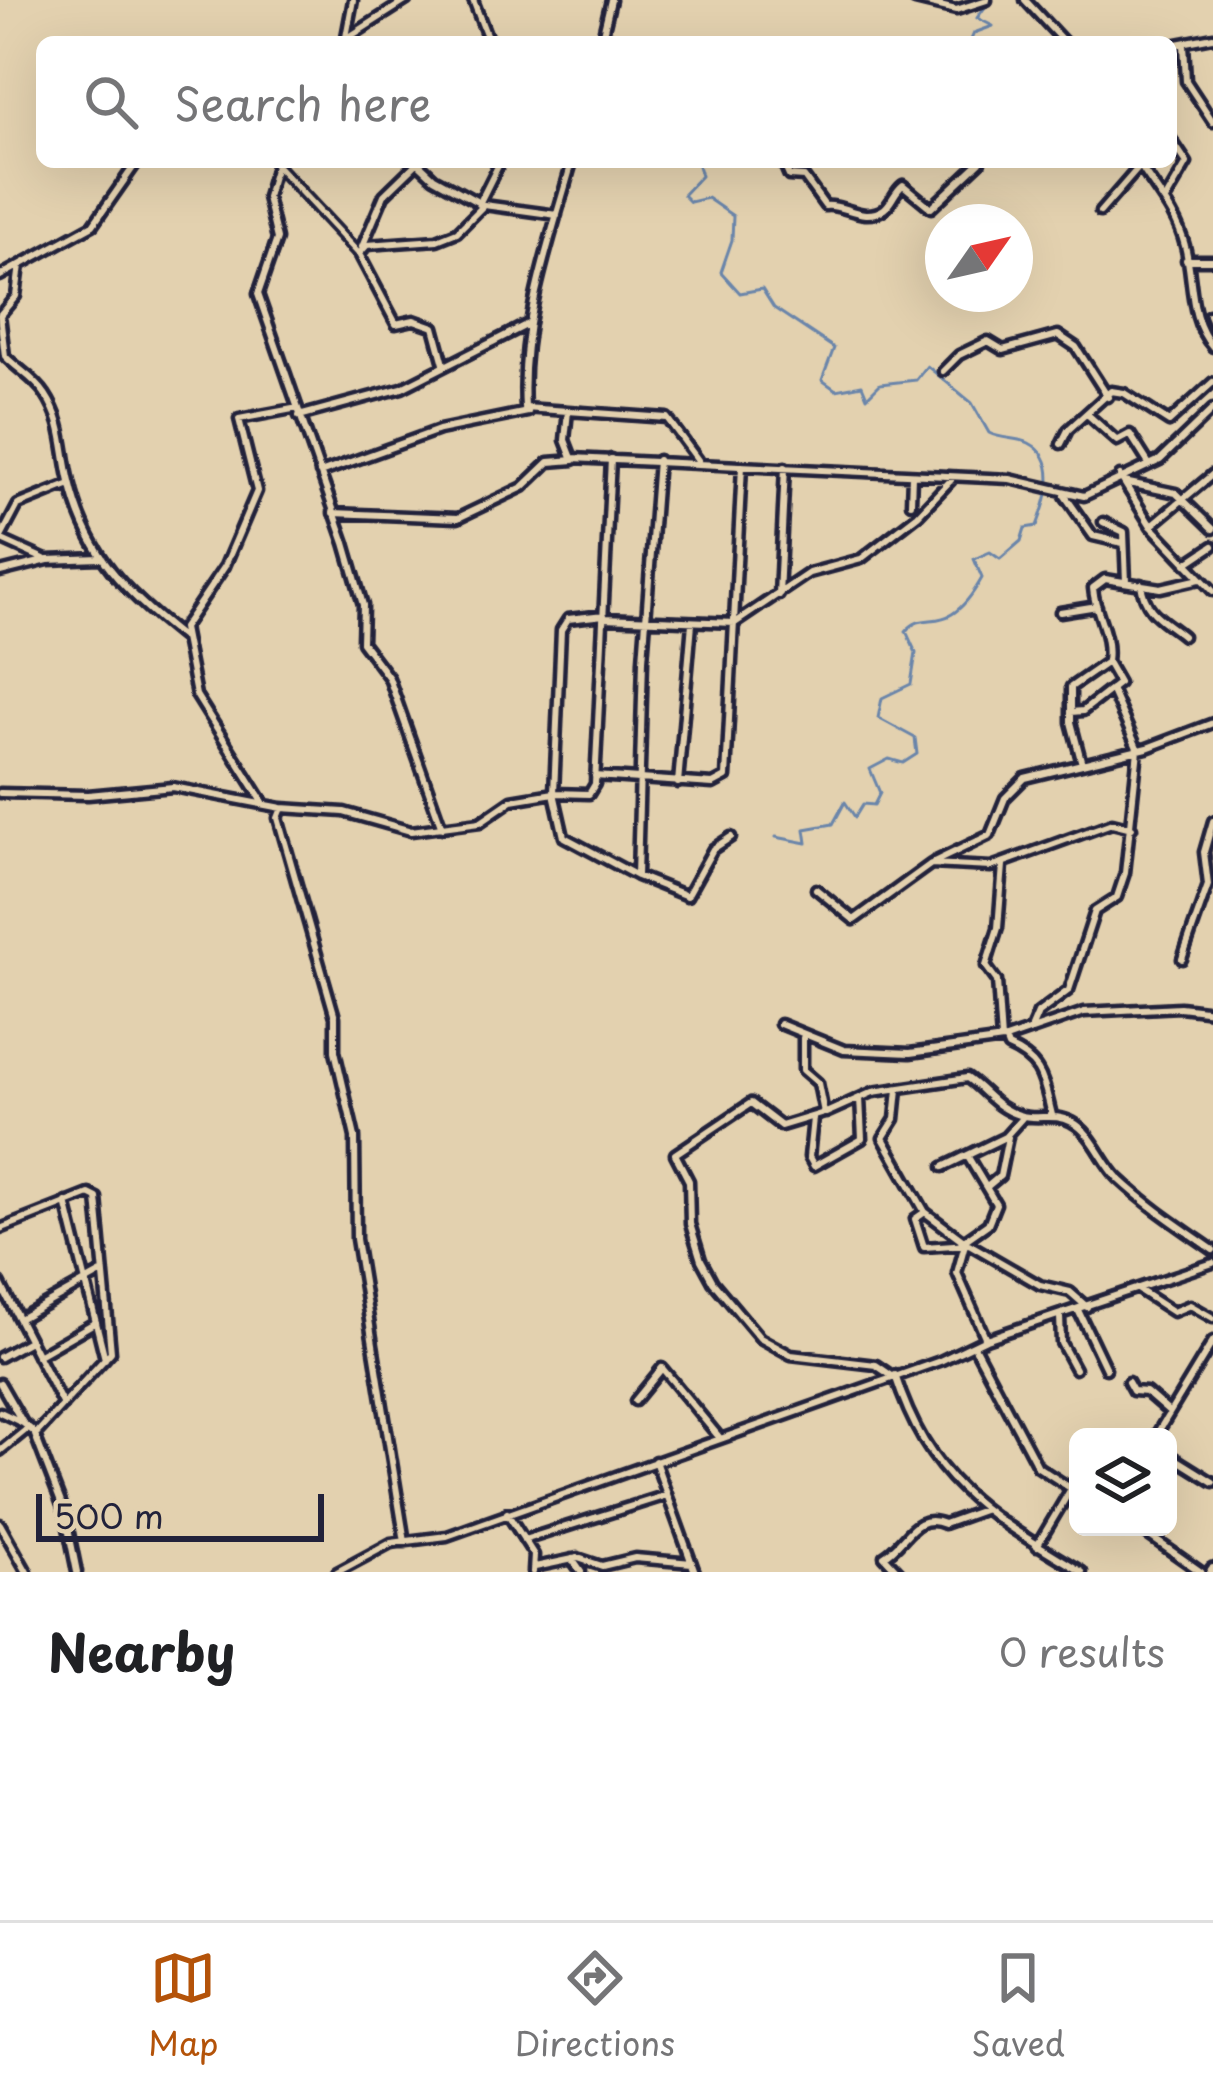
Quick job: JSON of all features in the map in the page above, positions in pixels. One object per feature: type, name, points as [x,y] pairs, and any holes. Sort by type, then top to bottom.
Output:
[{"type":"street","points":[[346,36],[353,0]]},
{"type":"street","points":[[351,36],[406,0]]},
{"type":"street","points":[[472,0],[487,36]]},
{"type":"street","points":[[603,36],[611,0]]},
{"type":"street","points":[[915,0],[956,10],[987,0]]},
{"type":"street","points":[[1025,0],[1058,36]]},
{"type":"street","points":[[1177,45],[1213,37]]},
{"type":"street","points":[[1184,44],[1186,81],[1213,122]]},
{"type":"street","points":[[1166,199],[1187,163],[1177,148]]},
{"type":"street","points":[[0,276],[98,220],[133,168]]},
{"type":"street","points":[[276,168],[267,197],[277,238],[258,294],[363,605],[362,642],[389,678],[442,828]]},
{"type":"street","points":[[281,168],[360,250],[396,324],[414,320],[434,327],[444,364]]},
{"type":"street","points":[[360,250],[384,195],[411,168]]},
{"type":"street","points":[[423,168],[481,205],[557,215]]},
{"type":"street","points":[[360,250],[437,240],[457,232],[481,205],[497,168]]},
{"type":"street","points":[[528,412],[527,323],[570,168]]},
{"type":"street","points":[[786,168],[789,176],[804,177],[825,206],[836,204],[854,214],[882,210],[903,185],[931,208],[974,168]]},
{"type":"street","points":[[1100,212],[1136,168]]},
{"type":"street","points":[[1142,168],[1166,199],[1186,260],[1198,321],[1213,347]]},
{"type":"street","points":[[1186,260],[1213,260]]},
{"type":"street","points":[[20,266],[16,296],[0,315],[3,351],[44,392],[62,425],[70,484],[100,558],[128,596],[180,632],[196,695],[267,805]]},
{"type":"street","points":[[180,632],[225,566],[257,491],[239,419],[298,412],[402,388],[527,323]]},
{"type":"street","points":[[943,371],[958,356],[988,341],[1003,350],[1058,335],[1076,347],[1108,397]]},
{"type":"street","points":[[1061,444],[1068,430],[1112,391],[1169,422],[1213,382]]},
{"type":"street","points":[[333,513],[458,518],[523,487],[550,463],[577,459],[785,466],[951,480],[1010,479],[1065,496],[1084,496],[1168,455],[1213,409]]},
{"type":"street","points":[[568,411],[566,449],[577,459]]},
{"type":"street","points":[[319,473],[455,425],[528,412],[667,418],[699,462]]},
{"type":"street","points":[[1088,414],[1117,441],[1130,434],[1149,464]]},
{"type":"street","points":[[0,793],[88,795],[173,787],[267,805],[279,812],[344,812],[401,830],[486,820],[512,800],[554,793],[586,796],[594,789],[596,776],[611,459]]},
{"type":"street","points":[[637,877],[658,460]]},
{"type":"street","points":[[596,776],[641,783],[717,784],[727,777],[742,465]]},
{"type":"street","points":[[779,595],[785,466]]},
{"type":"street","points":[[1151,526],[1213,474]]},
{"type":"street","points":[[910,503],[912,475]]},
{"type":"street","points":[[1121,478],[1183,499],[1213,529]]},
{"type":"street","points":[[1121,478],[1151,526],[1213,591]]},
{"type":"street","points":[[731,837],[713,849],[691,895],[637,877],[566,840],[554,793],[562,625],[572,618],[604,617],[734,623],[809,573],[861,560],[918,515],[951,480]]},
{"type":"street","points":[[48,560],[0,539],[18,506],[70,484]]},
{"type":"street","points":[[1065,496],[1093,536],[1123,543]]},
{"type":"street","points":[[1103,522],[1123,530],[1126,582]]},
{"type":"street","points":[[1185,564],[1213,546]]},
{"type":"street","points":[[0,572],[48,560],[100,558]]},
{"type":"street","points":[[1071,712],[1086,710],[1119,682],[1106,662],[1108,629],[1093,592],[1098,584],[1177,588],[1200,579]]},
{"type":"street","points":[[1142,584],[1162,625],[1183,635]]},
{"type":"street","points":[[1060,612],[1097,606]]},
{"type":"street","points":[[678,783],[692,623]]},
{"type":"street","points":[[1082,764],[1071,712],[1072,687],[1106,662]]},
{"type":"street","points":[[1032,1027],[1038,1013],[1069,990],[1095,911],[1118,895],[1133,828],[1138,750],[1111,689]]},
{"type":"street","points":[[816,889],[854,920],[932,864],[991,834],[1005,798],[1025,778],[1138,750],[1213,723]]},
{"type":"street","points":[[279,812],[337,1027],[335,1051],[356,1137],[356,1239],[406,1542]]},
{"type":"street","points":[[1183,959],[1208,885],[1204,852],[1213,821]]},
{"type":"street","points":[[932,864],[991,867],[1112,824],[1133,828]]},
{"type":"street","points":[[1006,862],[999,871],[998,928],[986,966],[998,981],[1004,1040],[1010,1048],[1030,1056],[1045,1076],[1052,1115]]},
{"type":"street","points":[[780,1024],[862,1054],[1004,1040],[1032,1027],[1117,1007],[1213,1011]]},
{"type":"street","points":[[803,1038],[803,1070],[818,1083],[824,1113]]},
{"type":"street","points":[[1082,1572],[983,1510],[928,1448],[893,1376],[876,1365],[791,1355],[760,1338],[710,1279],[694,1241],[689,1181],[675,1154],[751,1103],[781,1126],[860,1098],[968,1078],[986,1098],[1026,1116],[1052,1115],[1074,1124],[1121,1181],[1159,1206],[1168,1221],[1213,1250]]},
{"type":"street","points":[[898,1089],[895,1120],[883,1138],[925,1212],[964,1244],[1040,1285],[1070,1292],[1083,1308],[1106,1369]]},
{"type":"street","points":[[813,1118],[808,1157],[814,1166],[862,1139],[860,1098]]},
{"type":"street","points":[[943,1167],[1009,1133],[1026,1116]]},
{"type":"street","points":[[988,1186],[1000,1176],[1009,1133]]},
{"type":"street","points":[[925,1212],[915,1219],[926,1249],[964,1244],[991,1220],[996,1204],[968,1157]]},
{"type":"street","points":[[0,1229],[89,1193],[97,1198],[111,1348],[63,1405],[0,1451]]},
{"type":"street","points":[[66,1202],[105,1359]]},
{"type":"street","points":[[964,1244],[957,1273],[986,1339]]},
{"type":"street","points":[[337,1572],[373,1550],[428,1541],[986,1339],[1213,1263]]},
{"type":"street","points":[[19,1319],[104,1272]]},
{"type":"street","points":[[0,1283],[63,1405]]},
{"type":"street","points":[[1136,1289],[1173,1312],[1191,1305],[1213,1318]]},
{"type":"street","points":[[1060,1316],[1061,1342],[1076,1369]]},
{"type":"street","points":[[37,1355],[96,1322]]},
{"type":"street","points":[[1160,1428],[1213,1340]]},
{"type":"street","points":[[0,1358],[29,1341]]},
{"type":"street","points":[[974,1346],[1038,1467],[1069,1488]]},
{"type":"street","points":[[635,1401],[664,1369],[718,1437]]},
{"type":"street","points":[[1128,1382],[1133,1391],[1147,1392],[1168,1412]]},
{"type":"street","points":[[0,1383],[28,1428],[65,1513],[77,1572]]},
{"type":"street","points":[[0,1412],[28,1428]]},
{"type":"street","points":[[1177,1460],[1213,1482]]},
{"type":"street","points":[[591,1572],[635,1558],[693,1567],[655,1461]]},
{"type":"street","points":[[524,1540],[667,1495]]},
{"type":"street","points":[[1037,1546],[1069,1498]]},
{"type":"street","points":[[899,1572],[884,1556],[917,1523],[932,1519],[944,1524],[983,1510]]},
{"type":"street","points":[[507,1513],[534,1569],[572,1559],[603,1566]]},
{"type":"street","points":[[0,1524],[27,1572]]},
{"type":"street","points":[[1150,1536],[1201,1572]]},
{"type":"street","points":[[572,1559],[581,1572]]},
{"type":"waterway","points":[[973,36],[993,26],[977,18],[988,3]]},
{"type":"waterway","points":[[699,168],[701,176],[683,195],[690,202],[707,198],[733,216],[732,240],[721,272],[740,293],[762,289],[774,308],[834,348],[822,380],[836,390],[862,385],[867,397],[880,384],[916,380],[927,366],[972,403],[989,433],[1029,443],[1039,450],[1048,470],[1047,494],[1037,526],[1025,528],[1021,541],[1000,559],[990,552],[974,559],[982,578],[957,611],[906,631],[916,653],[911,684],[882,698],[878,718],[915,738],[917,754],[903,763],[889,759],[870,769],[880,793],[874,805],[863,804],[855,817],[845,802],[833,824],[805,829],[807,843],[776,837]]}]
